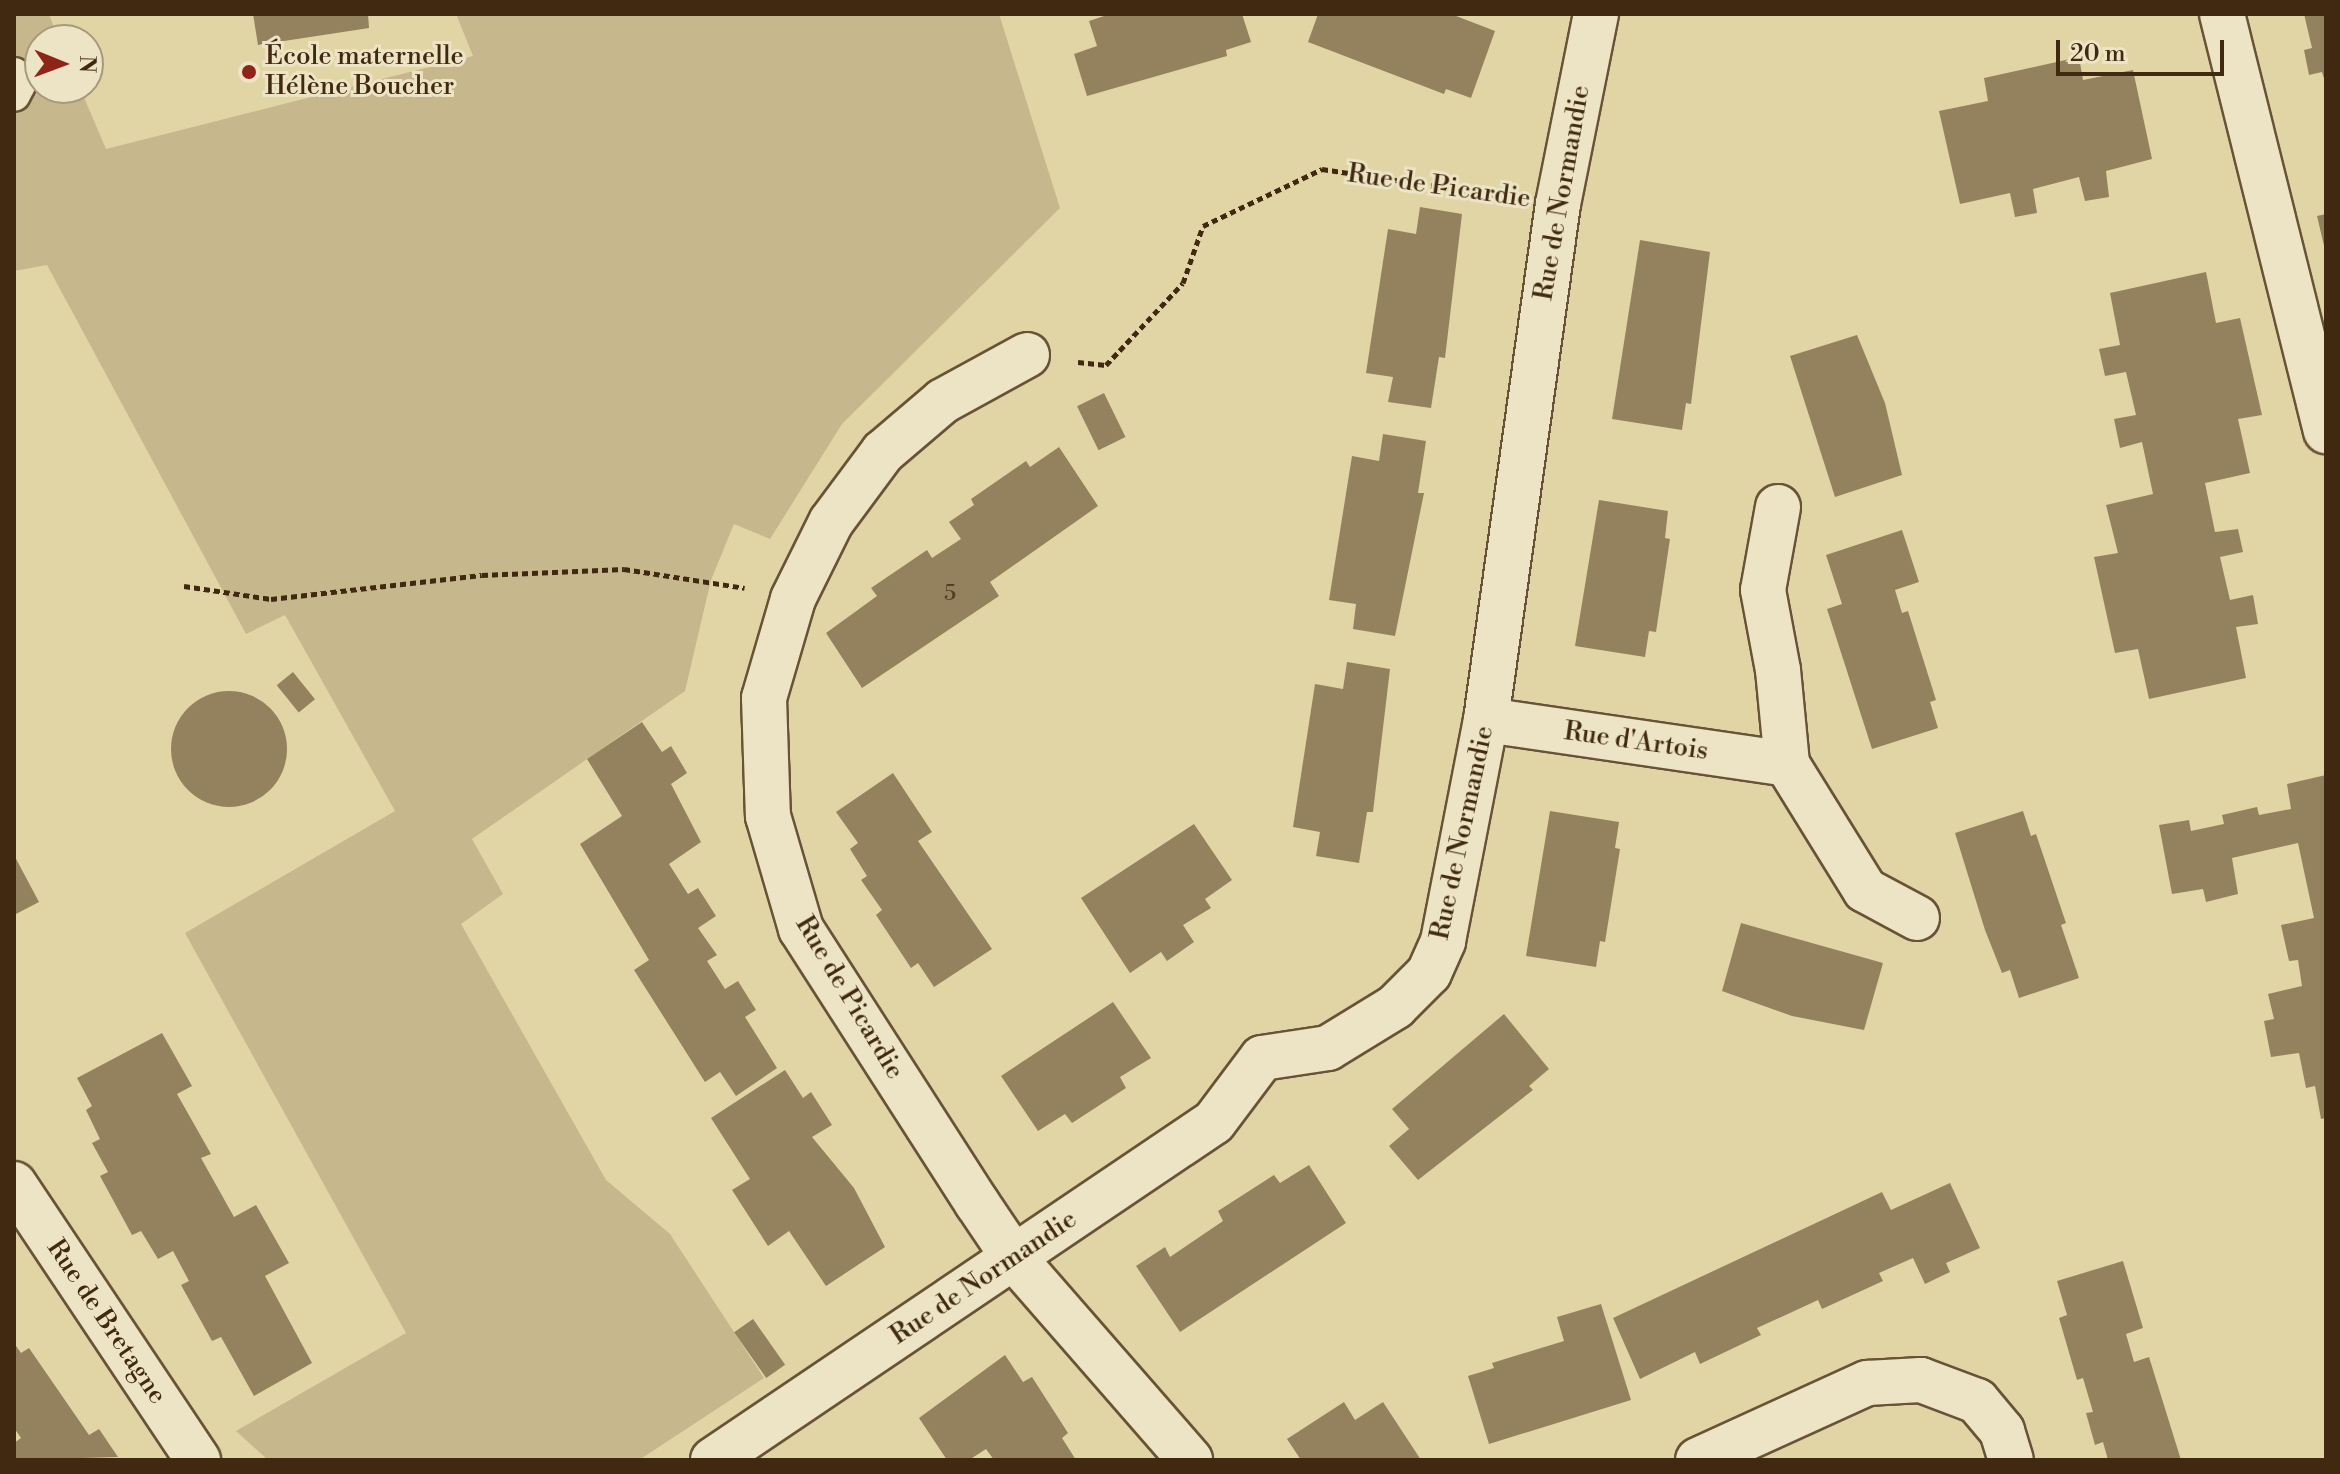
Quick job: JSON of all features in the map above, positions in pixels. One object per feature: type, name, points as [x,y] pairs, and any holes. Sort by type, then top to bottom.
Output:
[{"type":"street","name":"Rue de Normandie","points":[[713,1460],[1214,1122],[1262,1058],[1328,1048],[1395,1007],[1429,973],[1443,941],[1486,720],[1558,204],[1596,14]]},
{"type":"street","points":[[2222,14],[2326,431]]},
{"type":"street","name":"Rue de Picardie","points":[[1027,355],[943,401],[883,452],[831,522],[793,599],[764,698],[768,816],[801,929],[1014,1258],[1190,1460]]},
{"type":"street","points":[[1778,507],[1763,590],[1778,670],[1787,764],[1865,890],[1917,918]]},
{"type":"street","name":"Rue d'Artois","points":[[1486,720],[1787,764]]},
{"type":"street","name":"Rue de Bretagne","points":[[14,1184],[198,1460]]},
{"type":"street","points":[[1698,1460],[1867,1383],[1921,1380],[1977,1401],[2002,1431],[2011,1460]]},
{"type":"path","name":"Rue de Picardie","points":[[1027,355],[1106,365],[1183,283],[1203,226],[1322,169],[1558,204]]},
{"type":"path","points":[[184,586],[271,599],[482,575],[624,569],[793,599]]},
{"type":"shaded area","points":[[14,14],[49,14],[53,24],[24,24],[24,104],[87,104],[106,149],[473,56],[456,14],[999,14],[1060,208],[842,424],[770,539],[734,524],[711,580],[685,691],[472,839],[503,894],[461,924],[606,1180],[670,1234],[764,1378],[639,1460],[268,1460],[236,1431],[406,1333],[185,933],[395,811],[285,615],[246,634],[47,265],[14,271]]},
{"type":"building","points":[[253,14],[368,14],[369,28],[258,45]]},
{"type":"building","points":[[1110,14],[1242,14],[1251,42],[1226,50],[1227,56],[1087,96],[1074,54],[1097,46],[1089,21]]},
{"type":"building","points":[[1318,14],[1451,14],[1495,31],[1471,98],[1446,89],[1444,94],[1308,42]]},
{"type":"building","points":[[2304,14],[2326,14],[2326,85],[2322,72],[2309,75],[2304,50],[2312,48]]},
{"type":"building","points":[[2079,57],[2083,80],[2133,70],[2152,159],[2106,171],[2109,197],[2085,201],[2079,177],[2033,189],[2037,213],[2015,217],[2010,193],[1960,204],[1939,111],[1988,101],[1984,78]]},
{"type":"building","points":[[1420,207],[1462,214],[1445,358],[1439,357],[1431,408],[1388,402],[1393,377],[1366,373],[1388,229],[1416,234]]},
{"type":"building","points":[[2326,214],[2326,250],[2325,250],[2317,216]]},
{"type":"building","points":[[1640,240],[1710,252],[1691,404],[1686,403],[1682,430],[1612,419]]},
{"type":"building","points":[[2206,272],[2216,323],[2240,318],[2262,415],[2238,419],[2250,473],[2205,483],[2215,532],[2238,529],[2243,552],[2220,557],[2230,600],[2253,595],[2258,624],[2236,627],[2246,678],[2149,699],[2138,649],[2115,653],[2094,557],[2118,553],[2106,505],[2153,494],[2142,442],[2120,448],[2114,419],[2136,415],[2126,372],[2105,376],[2099,349],[2120,345],[2110,293]]},
{"type":"building","points":[[1857,335],[1885,403],[1902,475],[1835,497],[1790,356]]},
{"type":"building","points":[[1104,393],[1125,437],[1099,450],[1077,406]]},
{"type":"building","points":[[1383,434],[1426,441],[1418,493],[1424,493],[1395,636],[1353,629],[1356,604],[1329,600],[1352,456],[1379,461]]},
{"type":"building","points":[[1059,447],[1098,506],[990,582],[999,596],[862,688],[826,633],[877,596],[871,588],[927,550],[932,558],[961,539],[949,522],[974,505],[971,499],[1026,461],[1030,467]]},
{"type":"building","points":[[1599,500],[1668,511],[1665,538],[1670,539],[1656,632],[1649,631],[1645,657],[1575,646]]},
{"type":"building","points":[[1902,530],[1919,582],[1895,590],[1902,613],[1908,611],[1936,700],[1930,702],[1938,728],[1872,749],[1827,609],[1842,604],[1826,555]]},
{"type":"building","points":[[1347,662],[1390,669],[1373,812],[1367,812],[1359,863],[1316,856],[1320,832],[1293,827],[1315,684],[1343,689]]},
{"type":"building","points":[[293,672],[315,699],[299,712],[277,685]]},
{"type":"building","points":[[229,691],[251,696],[270,708],[282,727],[287,749],[282,771],[270,790],[251,802],[229,807],[207,802],[188,790],[176,771],[171,749],[176,727],[188,708],[207,696]]},
{"type":"building","points":[[642,722],[662,752],[671,746],[687,773],[671,784],[701,842],[669,864],[688,894],[698,888],[716,916],[698,928],[717,955],[707,961],[725,989],[738,981],[756,1010],[745,1017],[777,1068],[736,1096],[720,1072],[705,1082],[634,970],[649,960],[580,844],[622,816],[587,759]]},
{"type":"building","points":[[893,773],[932,832],[918,841],[992,949],[934,987],[918,963],[911,968],[876,915],[882,910],[861,880],[867,876],[850,849],[858,843],[836,812]]},
{"type":"building","points":[[2326,775],[2326,1118],[2321,1119],[2315,1086],[2306,1088],[2299,1053],[2271,1057],[2264,1021],[2274,1019],[2268,994],[2302,986],[2298,960],[2289,961],[2281,925],[2314,918],[2298,843],[2232,858],[2238,894],[2206,902],[2203,889],[2172,894],[2159,825],[2189,820],[2191,831],[2224,824],[2222,815],[2257,807],[2259,815],[2291,809],[2287,784]]},
{"type":"building","points":[[1550,811],[1619,822],[1615,848],[1620,849],[1605,942],[1600,941],[1596,967],[1526,956]]},
{"type":"building","points":[[2023,811],[2031,836],[2036,834],[2066,923],[2061,925],[2079,978],[2019,998],[2010,970],[2002,973],[1985,930],[1955,833]]},
{"type":"building","points":[[1194,824],[1232,880],[1205,899],[1211,908],[1183,925],[1194,942],[1167,961],[1161,952],[1130,973],[1081,898]]},
{"type":"building","points":[[14,855],[39,902],[14,915]]},
{"type":"building","points":[[1741,923],[1883,963],[1864,1030],[1792,1016],[1722,991]]},
{"type":"building","points":[[1113,1002],[1151,1058],[1120,1077],[1126,1088],[1072,1123],[1065,1114],[1038,1131],[1001,1076]]},
{"type":"building","points":[[1504,1014],[1549,1069],[1529,1086],[1533,1090],[1418,1180],[1389,1146],[1409,1129],[1392,1109]]},
{"type":"building","points":[[162,1033],[192,1086],[177,1094],[211,1154],[201,1158],[234,1217],[256,1205],[289,1263],[265,1276],[312,1363],[254,1396],[221,1337],[212,1341],[181,1285],[189,1281],[173,1251],[158,1259],[141,1231],[132,1235],[100,1176],[108,1172],[92,1143],[100,1139],[86,1110],[92,1106],[77,1078]]},
{"type":"building","points":[[785,1070],[803,1098],[811,1092],[832,1125],[812,1137],[854,1188],[885,1247],[826,1286],[789,1231],[768,1246],[732,1190],[750,1179],[711,1118]]},
{"type":"building","points":[[1309,1165],[1346,1223],[1180,1332],[1136,1266],[1165,1247],[1170,1257],[1223,1221],[1218,1211],[1274,1175],[1280,1183]]},
{"type":"building","points":[[1950,1183],[1980,1248],[1946,1263],[1950,1272],[1925,1284],[1913,1258],[1879,1273],[1883,1281],[1822,1309],[1818,1300],[1757,1328],[1761,1335],[1700,1364],[1695,1352],[1640,1379],[1613,1318],[1882,1192],[1891,1210]]},
{"type":"building","points":[[2123,1261],[2143,1328],[2126,1334],[2134,1362],[2149,1357],[2181,1460],[2108,1460],[2103,1442],[2095,1445],[2086,1413],[2093,1412],[2083,1378],[2077,1380],[2059,1318],[2067,1315],[2057,1281]]},
{"type":"building","points":[[1601,1304],[1631,1400],[1489,1444],[1468,1376],[1494,1368],[1492,1363],[1564,1341],[1557,1317]]},
{"type":"building","points":[[753,1319],[785,1365],[766,1378],[734,1332]]},
{"type":"building","points":[[14,1343],[21,1353],[29,1348],[89,1435],[99,1429],[118,1457],[14,1460],[14,1443],[21,1438],[14,1428]]},
{"type":"building","points":[[1005,1355],[1023,1382],[1032,1377],[1068,1433],[1062,1438],[1076,1460],[994,1460],[986,1449],[969,1460],[947,1460],[919,1418]]},
{"type":"building","points":[[1344,1402],[1355,1420],[1383,1402],[1421,1460],[1301,1460],[1287,1439]]},
{"type":"place","name":"École maternelle Hélène Boucher","points":[[249,72]]}]
